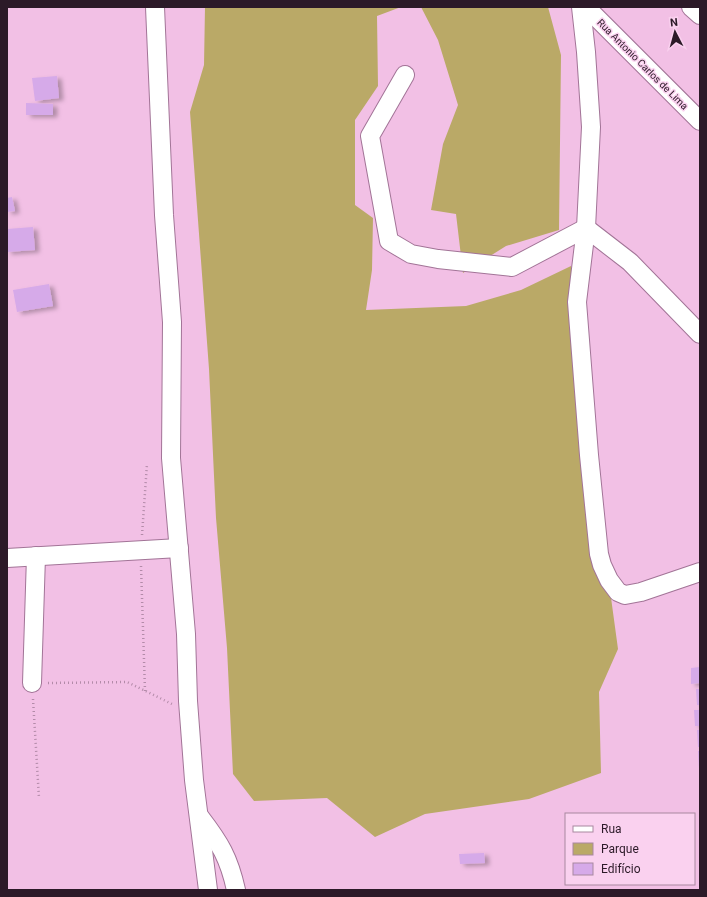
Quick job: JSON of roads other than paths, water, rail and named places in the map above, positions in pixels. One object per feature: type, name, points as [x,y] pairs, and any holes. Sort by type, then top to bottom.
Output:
[{"type":"street","points":[[155,7],[164,215],[172,322],[171,458],[186,634],[189,712],[194,780],[208,890]]},
{"type":"street","points":[[581,7],[586,52],[591,127],[586,228],[577,302],[592,493],[599,554],[602,566],[613,586],[618,592],[625,595],[641,592],[700,572]]},
{"type":"street","name":"Rua Antonio Carlos de Lima","points":[[586,7],[700,121]]},
{"type":"street","points":[[691,7],[700,14]]},
{"type":"street","points":[[405,75],[370,136],[389,240],[411,254],[438,260],[512,267],[586,228]]},
{"type":"street","points":[[586,228],[630,262],[700,334]]},
{"type":"street","points":[[7,558],[179,548]]},
{"type":"street","points":[[32,683],[36,556]]},
{"type":"street","points":[[199,815],[223,851],[233,877],[236,890]]}]
